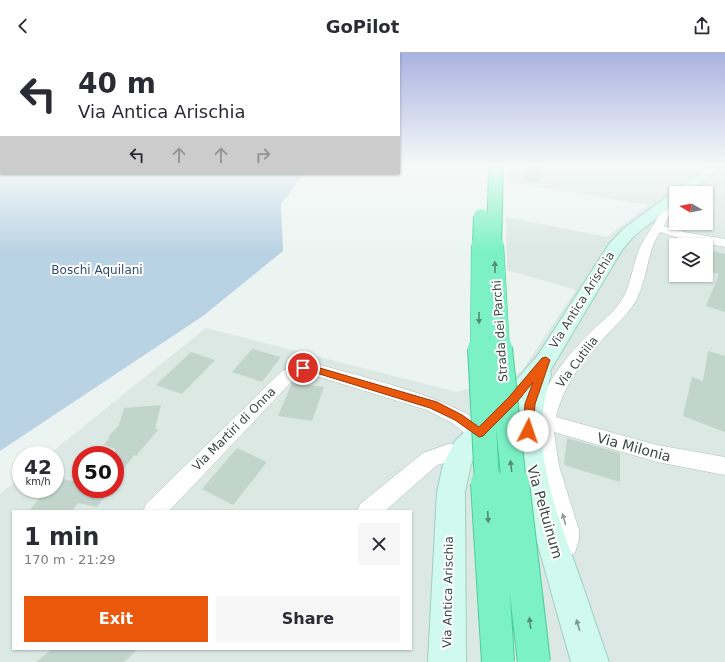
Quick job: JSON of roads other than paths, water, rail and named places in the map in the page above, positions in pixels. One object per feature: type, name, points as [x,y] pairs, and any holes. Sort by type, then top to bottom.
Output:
[{"type":"highway","name":"Strada dei Parchi","points":[[482,195],[479,254],[479,333],[491,568],[498,662]]},
{"type":"highway","name":"Strada dei Parchi","points":[[495,195],[496,291],[509,445],[534,662]]},
{"type":"main road","name":"Via Antica Arischia","points":[[447,662],[451,492],[459,459],[468,444],[513,400],[546,360],[615,248],[628,233],[669,201]]},
{"type":"main road","name":"Via Peltuinum","points":[[546,360],[530,404],[528,431],[532,472],[554,549],[590,662]]},
{"type":"main road","points":[[459,459],[461,472],[468,479],[478,486],[495,494],[508,495],[519,493],[528,489],[532,472],[526,451],[519,443],[512,438],[492,431],[479,433]]},
{"type":"street","name":"Via Cutilia","points":[[554,549],[566,545],[568,538],[546,454],[544,438],[545,421],[553,397],[568,371],[597,335],[622,309],[630,298],[647,244],[658,228],[665,213],[664,209],[661,207]]},
{"type":"street","points":[[658,228],[682,235],[725,243]]},
{"type":"street","name":"Via Martiri di Onna","points":[[155,510],[288,375],[299,369],[313,369],[433,405],[458,418],[479,433]]},
{"type":"street","name":"Via Milonia","points":[[545,421],[665,455],[725,466]]},
{"type":"street","points":[[369,510],[430,459],[448,453],[459,459]]},
{"type":"park label","name":"Boschi Aquilani","points":[[97,270]]}]
